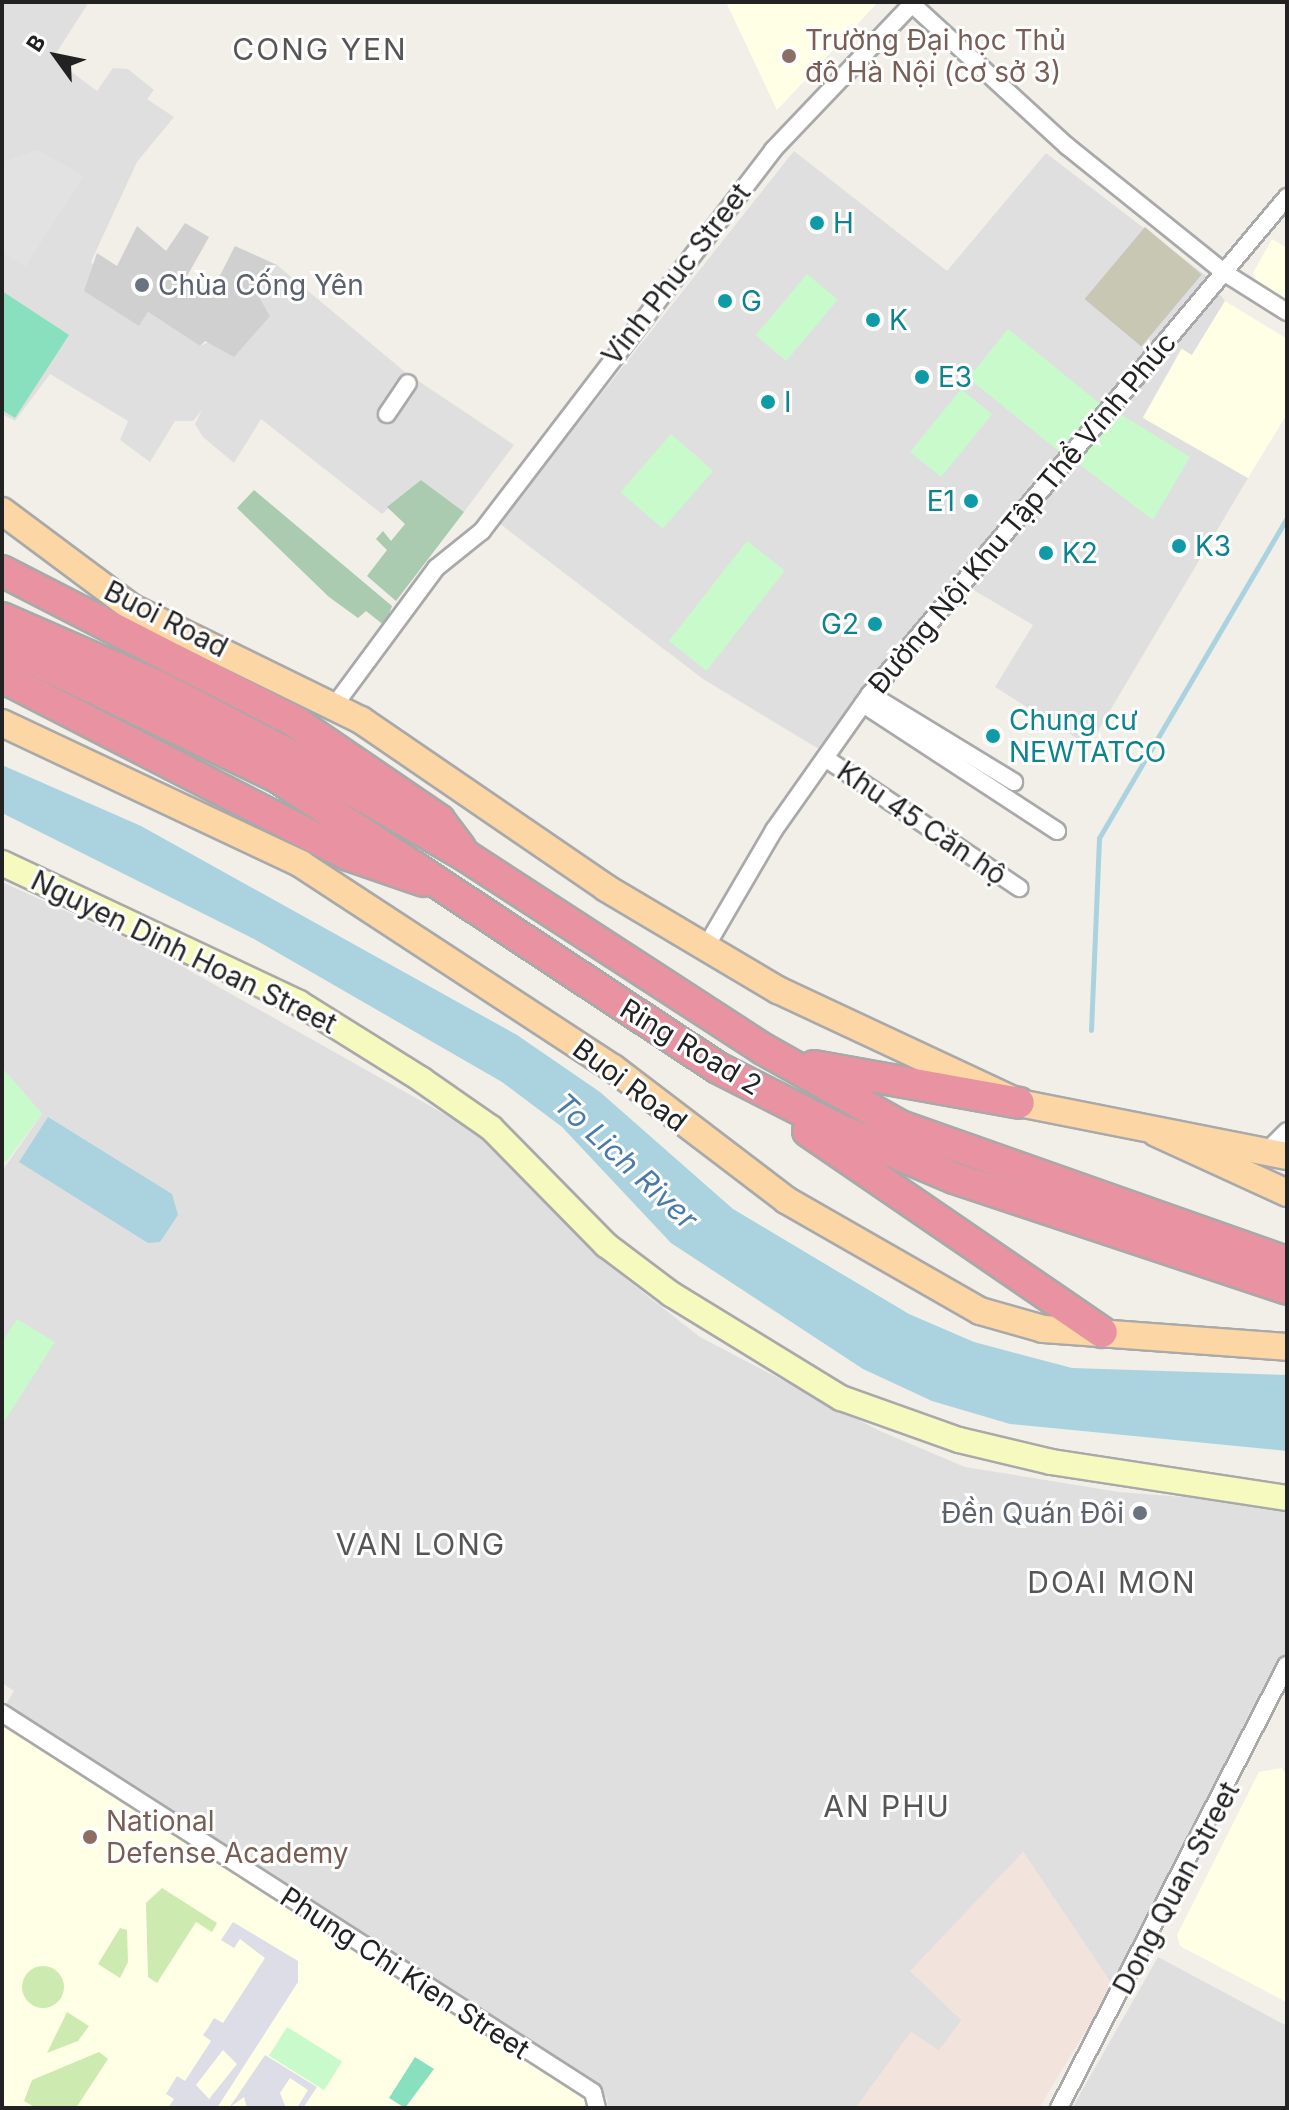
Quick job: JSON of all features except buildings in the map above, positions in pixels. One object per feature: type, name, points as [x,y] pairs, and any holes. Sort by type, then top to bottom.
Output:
[{"type":"highway","points":[[2,571],[294,721],[439,820],[466,856]]},
{"type":"highway","points":[[2,618],[151,696]]},
{"type":"highway","points":[[2,644],[151,696]]},
{"type":"highway","points":[[2,677],[348,855],[439,884]]},
{"type":"highway","name":"Ring Road 2","points":[[151,696],[466,856],[763,1049],[900,1126],[1287,1262]]},
{"type":"highway","name":"Ring Road 2","points":[[151,696],[718,1068],[954,1178],[1287,1289]]},
{"type":"highway","points":[[763,1049],[871,1081],[1019,1103]]},
{"type":"highway","points":[[718,1068],[1102,1332]]},
{"type":"main road","name":"Buoi Road","points":[[2,511],[132,608],[334,706],[704,950],[1019,1103],[1281,1145]]},
{"type":"main road","name":"Buoi Road","points":[[2,723],[301,864],[613,1068],[786,1200],[951,1296],[1043,1329],[1287,1347]]},
{"type":"main road","name":"Nguyen Dinh Hoan Street","points":[[2,863],[299,1003],[422,1080],[491,1128],[606,1245],[671,1294],[841,1398],[944,1436],[1051,1462],[1287,1498]]},
{"type":"main road","name":"Buoi Road","points":[[1144,1125],[1180,1150],[1287,1193]]},
{"type":"street","points":[[913,3],[1067,146],[1225,273],[1287,312]]},
{"type":"street","name":"Vinh Phuc Street","points":[[334,706],[450,555],[482,531],[784,137],[913,3]]},
{"type":"street","name":"Đường Nội Khu Tập Thể Vĩnh Phúc","points":[[704,950],[825,758],[866,699],[1287,197]]},
{"type":"street","points":[[387,414],[408,383]]},
{"type":"street","points":[[866,699],[1014,782]]},
{"type":"street","points":[[866,699],[1057,831]]},
{"type":"street","name":"Khu 45 Căn hộ","points":[[825,758],[1019,888]]},
{"type":"street","name":"Dong Quan Street","points":[[1059,2108],[1287,1665]]},
{"type":"street","name":"Phung Chi Kien Street","points":[[2,1713],[593,2092],[597,2108]]},
{"type":"shaded area","points":[[2,2],[89,2],[53,58],[97,91],[113,68],[128,69],[154,90],[147,99],[174,117],[137,162],[91,262],[139,326],[148,312],[200,346],[270,316],[256,293],[277,265],[405,372],[514,445],[464,512],[421,480],[382,514],[261,419],[234,463],[203,437],[195,424],[202,410],[193,421],[175,421],[150,462],[120,440],[128,421],[50,374],[15,421],[2,414]]},
{"type":"shaded area","name":"Trường Đại học Thủ đô Hà Nội (cơ sở 3)","points":[[726,2],[878,2],[777,110]]},
{"type":"shaded area","points":[[38,150],[84,176],[25,267],[2,252],[2,162]]},
{"type":"shaded area","points":[[794,151],[947,271],[1046,153],[1205,275],[1225,301],[1192,355],[1181,349],[1143,417],[1248,478],[1089,746],[995,687],[1033,625],[965,585],[832,757],[703,679],[499,523]]},
{"type":"shaded area","name":"Chùa Cống Yên","points":[[185,223],[209,237],[186,278],[211,293],[235,246],[277,265],[256,292],[270,316],[234,357],[205,341],[200,346],[148,312],[139,326],[84,291],[97,253],[117,266],[137,226],[166,251]]},
{"type":"shaded area","points":[[1145,227],[1202,275],[1141,347],[1085,299]]},
{"type":"shaded area","points":[[1272,239],[1287,248],[1287,303],[1256,283],[1253,273]]},
{"type":"shaded area","points":[[1225,301],[1287,339],[1287,414],[1248,478],[1143,418],[1182,349],[1192,355]]},
{"type":"shaded area","points":[[421,480],[464,512],[396,601],[367,576],[387,550],[376,539],[383,531],[391,541],[405,524],[387,507]]},
{"type":"shaded area","points":[[254,490],[392,606],[385,626],[366,611],[358,618],[329,597],[237,508]]},
{"type":"shaded area","points":[[2,882],[162,955],[471,1129],[603,1261],[700,1337],[880,1431],[965,1467],[1119,1492],[1287,1505],[1287,1661],[1259,1727],[1113,1986],[1023,1852],[962,2020],[939,2051],[911,2032],[856,2108],[608,2108],[607,2098],[3,1709],[14,1691],[2,1683],[2,1171],[42,1114],[2,1068]]},
{"type":"shaded area","name":"National Defense Academy","points":[[2,1722],[582,2091],[592,2108],[2,2108]]},
{"type":"shaded area","points":[[1282,1768],[1287,1776],[1286,2002],[1180,1946],[1177,1935],[1259,1772]]},
{"type":"shaded area","points":[[1023,1852],[1113,1986],[1039,2108],[856,2108],[911,2032],[939,2051],[962,2021],[910,1971]]},
{"type":"shaded area","points":[[233,1922],[298,1961],[298,1982],[217,2108],[168,2108],[174,2099],[166,2094],[177,2076],[185,2081],[211,2041],[203,2035],[214,2018],[223,2023],[265,1958],[240,1939],[234,1948],[221,1940]],"holes":[[[223,2050],[237,2064],[209,2099],[196,2085]]]},
{"type":"shaded area","points":[[1158,1957],[1287,2026],[1287,2108],[1072,2108]]},
{"type":"shaded area","points":[[265,2055],[317,2087],[303,2108],[297,2108],[308,2090],[290,2078],[280,2093],[286,2108],[247,2108],[244,2097],[229,2108]]},
{"type":"green space","points":[[807,274],[838,300],[786,361],[756,335]]},
{"type":"green space","points":[[2,291],[69,335],[15,418],[2,410]]},
{"type":"green space","points":[[1008,329],[1100,404],[1061,453],[968,378]]},
{"type":"green space","points":[[961,389],[992,414],[941,477],[910,452]]},
{"type":"green space","points":[[1112,409],[1190,457],[1153,520],[1071,458]]},
{"type":"green space","points":[[671,434],[713,471],[663,529],[620,492]]},
{"type":"green space","points":[[747,541],[785,571],[707,671],[669,641]]},
{"type":"green space","points":[[2,1068],[42,1114],[6,1162],[2,1159]]},
{"type":"green space","points":[[17,1319],[55,1342],[2,1425],[2,1342]]},
{"type":"green space","points":[[162,1888],[217,1923],[212,1932],[196,1922],[157,1983],[148,1977],[146,1903]]},
{"type":"green space","points":[[120,1928],[127,1930],[128,1962],[120,1978],[98,1964]]},
{"type":"green space","points":[[43,1966],[58,1972],[64,1987],[58,2002],[43,2008],[28,2002],[22,1987],[28,1972]]},
{"type":"green space","points":[[67,2012],[89,2026],[78,2041],[47,2053]]},
{"type":"green space","points":[[287,2027],[342,2061],[324,2090],[269,2056]]},
{"type":"green space","points":[[99,2052],[108,2059],[76,2108],[36,2108],[24,2101],[32,2080]]},
{"type":"green space","points":[[415,2057],[434,2069],[405,2108],[389,2098]]},
{"type":"water","name":"To Lich River","points":[[2,765],[141,826],[517,1035],[600,1092],[733,1209],[909,1314],[974,1342],[1072,1368],[1287,1375],[1287,1451],[1010,1424],[932,1401],[863,1369],[671,1243],[562,1127],[502,1082],[254,939],[2,813]]},
{"type":"water","points":[[48,1117],[172,1194],[178,1215],[160,1242],[148,1243],[19,1162]]},
{"type":"waterway","points":[[1091,1030],[1099,838],[1287,518]]},
{"type":"place","name":"Trường Đại học Thủ đô Hà Nội (cơ sở 3)","points":[[789,56]]},
{"type":"place","name":"H","points":[[817,223]]},
{"type":"place","name":"Chùa Cống Yên","points":[[142,285]]},
{"type":"place","name":"G","points":[[725,301]]},
{"type":"place","name":"K","points":[[873,320]]},
{"type":"place","name":"E3","points":[[922,377]]},
{"type":"place","name":"I","points":[[768,402]]},
{"type":"place","name":"E1","points":[[971,501]]},
{"type":"place","name":"K3","points":[[1179,546]]},
{"type":"place","name":"K2","points":[[1046,553]]},
{"type":"place","name":"G2","points":[[875,624]]},
{"type":"place","name":"Chung cư NEWTATCO","points":[[993,736]]},
{"type":"place","name":"Đền Quán Đôi","points":[[1140,1513]]},
{"type":"place","name":"National Defense Academy","points":[[90,1837]]},
{"type":"district","name":"CONG YEN","points":[[320,49]]},
{"type":"district","name":"VAN LONG","points":[[421,1544]]},
{"type":"district","name":"DOAI MON","points":[[1112,1582]]},
{"type":"district","name":"AN PHU","points":[[887,1806]]}]
